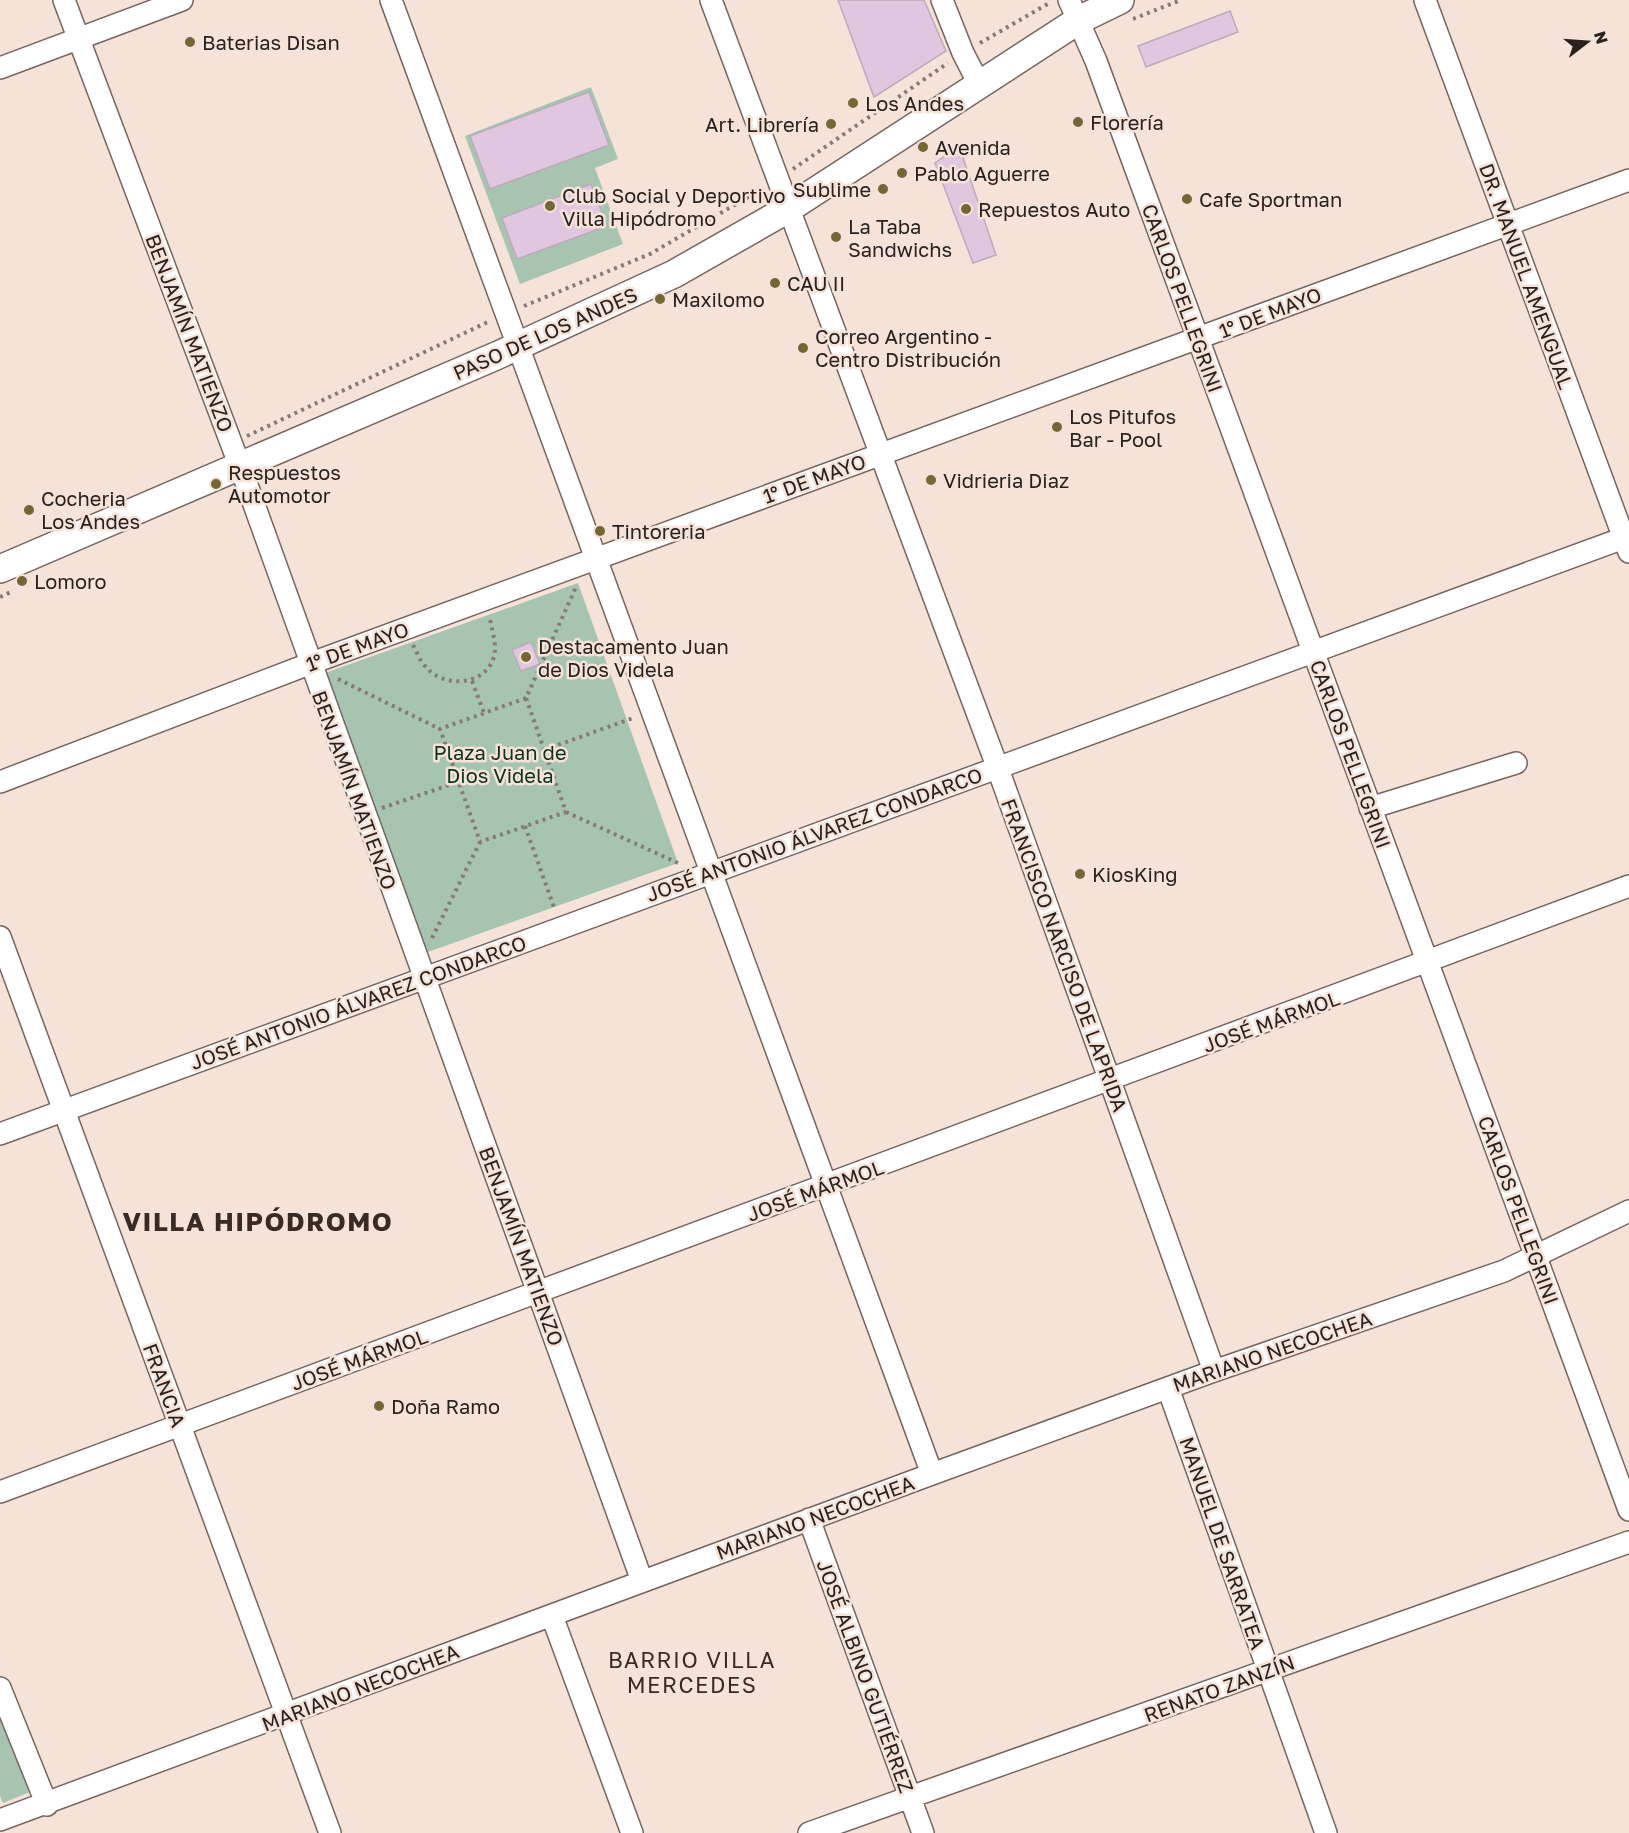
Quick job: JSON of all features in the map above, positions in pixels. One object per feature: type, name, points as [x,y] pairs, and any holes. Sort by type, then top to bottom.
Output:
[{"type":"main road","name":"PASO DE LOS ANDES","points":[[0,569],[235,455],[517,347],[674,274],[788,209],[979,84],[1074,10],[1120,0]]},
{"type":"street","name":"BENJAMÍN MATIENZO","points":[[64,0],[235,455],[642,1581]]},
{"type":"street","points":[[0,68],[182,0]]},
{"type":"street","points":[[391,0],[932,1474]]},
{"type":"street","name":"FRANCISCO NARCISO DE LAPRIDA","points":[[711,0],[997,766],[1214,1371]]},
{"type":"street","points":[[942,0],[963,53],[979,84]]},
{"type":"street","name":"DR. MANUEL AMENGUAL","points":[[1425,0],[1627,542]]},
{"type":"street","name":"CARLOS PELLEGRINI","points":[[1074,10],[1198,339],[1629,1510]]},
{"type":"street","name":"1° DE MAYO","points":[[0,782],[309,664],[1198,339],[1507,222],[1629,180]]},
{"type":"street","name":"JOSÉ ANTONIO ÁLVAREZ CONDARCO","points":[[0,1134],[1312,650],[1627,542]]},
{"type":"street","points":[[1370,808],[1516,763]]},
{"type":"street","name":"JOSÉ MÁRMOL","points":[[0,1492],[1110,1081],[1629,886]]},
{"type":"street","name":"FRANCIA","points":[[0,937],[330,1833]]},
{"type":"street","name":"MARIANO NECOCHEA","points":[[0,1820],[1214,1371],[1504,1271],[1629,1211]]},
{"type":"street","name":"MANUEL DE SARRATEA","points":[[1168,1388],[1326,1833]]},
{"type":"street","name":"JOSÉ ALBINO GUTIÉRREZ","points":[[809,1519],[923,1833]]},
{"type":"street","name":"RENATO ZANZÍN","points":[[809,1833],[1629,1542]]},
{"type":"street","points":[[552,1616],[632,1833]]},
{"type":"street","points":[[0,1688],[47,1804]]},
{"type":"path","points":[[235,455],[505,314],[650,254],[777,180],[963,53],[1054,0]]},
{"type":"path","points":[[566,812],[526,698],[578,582]]},
{"type":"path","points":[[411,642],[425,667],[446,681],[472,681],[488,669],[495,651],[489,614]]},
{"type":"path","points":[[336,678],[440,729],[480,842]]},
{"type":"path","points":[[472,681],[484,713]]},
{"type":"path","points":[[440,729],[526,698]]},
{"type":"path","points":[[544,750],[653,710]]},
{"type":"path","points":[[364,813],[458,782]]},
{"type":"path","points":[[430,943],[480,842],[566,812],[678,863]]},
{"type":"path","points":[[525,826],[561,927]]},
{"type":"green space","name":"Club Social y Deportivo Villa Hipódromo","points":[[591,87],[618,159],[595,168],[623,244],[520,284],[465,136]]},
{"type":"green space","name":"Plaza Juan de Dios Videla","points":[[578,583],[678,863],[425,953],[325,673]]},
{"type":"green space","points":[[0,1715],[30,1792],[3,1803],[0,1796]]},
{"type":"building","points":[[838,0],[924,0],[946,51],[874,97]]},
{"type":"building","points":[[1230,11],[1238,32],[1146,67],[1138,46]]},
{"type":"building","points":[[589,92],[609,145],[490,189],[470,136]]},
{"type":"building","name":"Repuestos Auto","points":[[959,146],[996,255],[973,263],[935,163]]},
{"type":"building","points":[[591,184],[607,226],[517,259],[502,218]]},
{"type":"building","name":"Destacamento Juan de Dios Videla","points":[[531,642],[540,664],[521,671],[512,650]]},
{"type":"place","name":"Baterias Disan","points":[[190,42]]},
{"type":"place","name":"Los Andes","points":[[853,103]]},
{"type":"place","name":"Florería","points":[[1078,122]]},
{"type":"place","name":"Art. Librería","points":[[831,124]]},
{"type":"place","name":"Avenida","points":[[923,147]]},
{"type":"place","name":"Pablo Aguerre","points":[[902,173]]},
{"type":"place","name":"Sublime","points":[[883,189]]},
{"type":"place","name":"Cafe Sportman","points":[[1187,199]]},
{"type":"place","name":"Club Social y Deportivo Villa Hipódromo","points":[[550,206]]},
{"type":"place","name":"Repuestos Auto","points":[[966,209]]},
{"type":"place","name":"La Taba Sandwichs","points":[[836,237]]},
{"type":"place","name":"CAU II","points":[[775,283]]},
{"type":"place","name":"Maxilomo","points":[[660,299]]},
{"type":"place","name":"Correo Argentino - Centro Distribución","points":[[803,348]]},
{"type":"place","name":"Los Pitufos Bar - Pool","points":[[1057,427]]},
{"type":"place","name":"Vidrieria Diaz","points":[[931,480]]},
{"type":"place","name":"Respuestos Automotor","points":[[216,484]]},
{"type":"place","name":"Cocheria Los Andes","points":[[29,510]]},
{"type":"place","name":"Tintoreria","points":[[600,531]]},
{"type":"place","name":"Lomoro","points":[[22,581]]},
{"type":"place","name":"Destacamento Juan de Dios Videla","points":[[526,657]]},
{"type":"place","name":"KiosKing","points":[[1080,874]]},
{"type":"place","name":"Doña Ramo","points":[[379,1406]]},
{"type":"district","name":"VILLA HIPÓDROMO","points":[[258,1221]]},
{"type":"district","name":"BARRIO VILLA MERCEDES","points":[[692,1672]]}]
